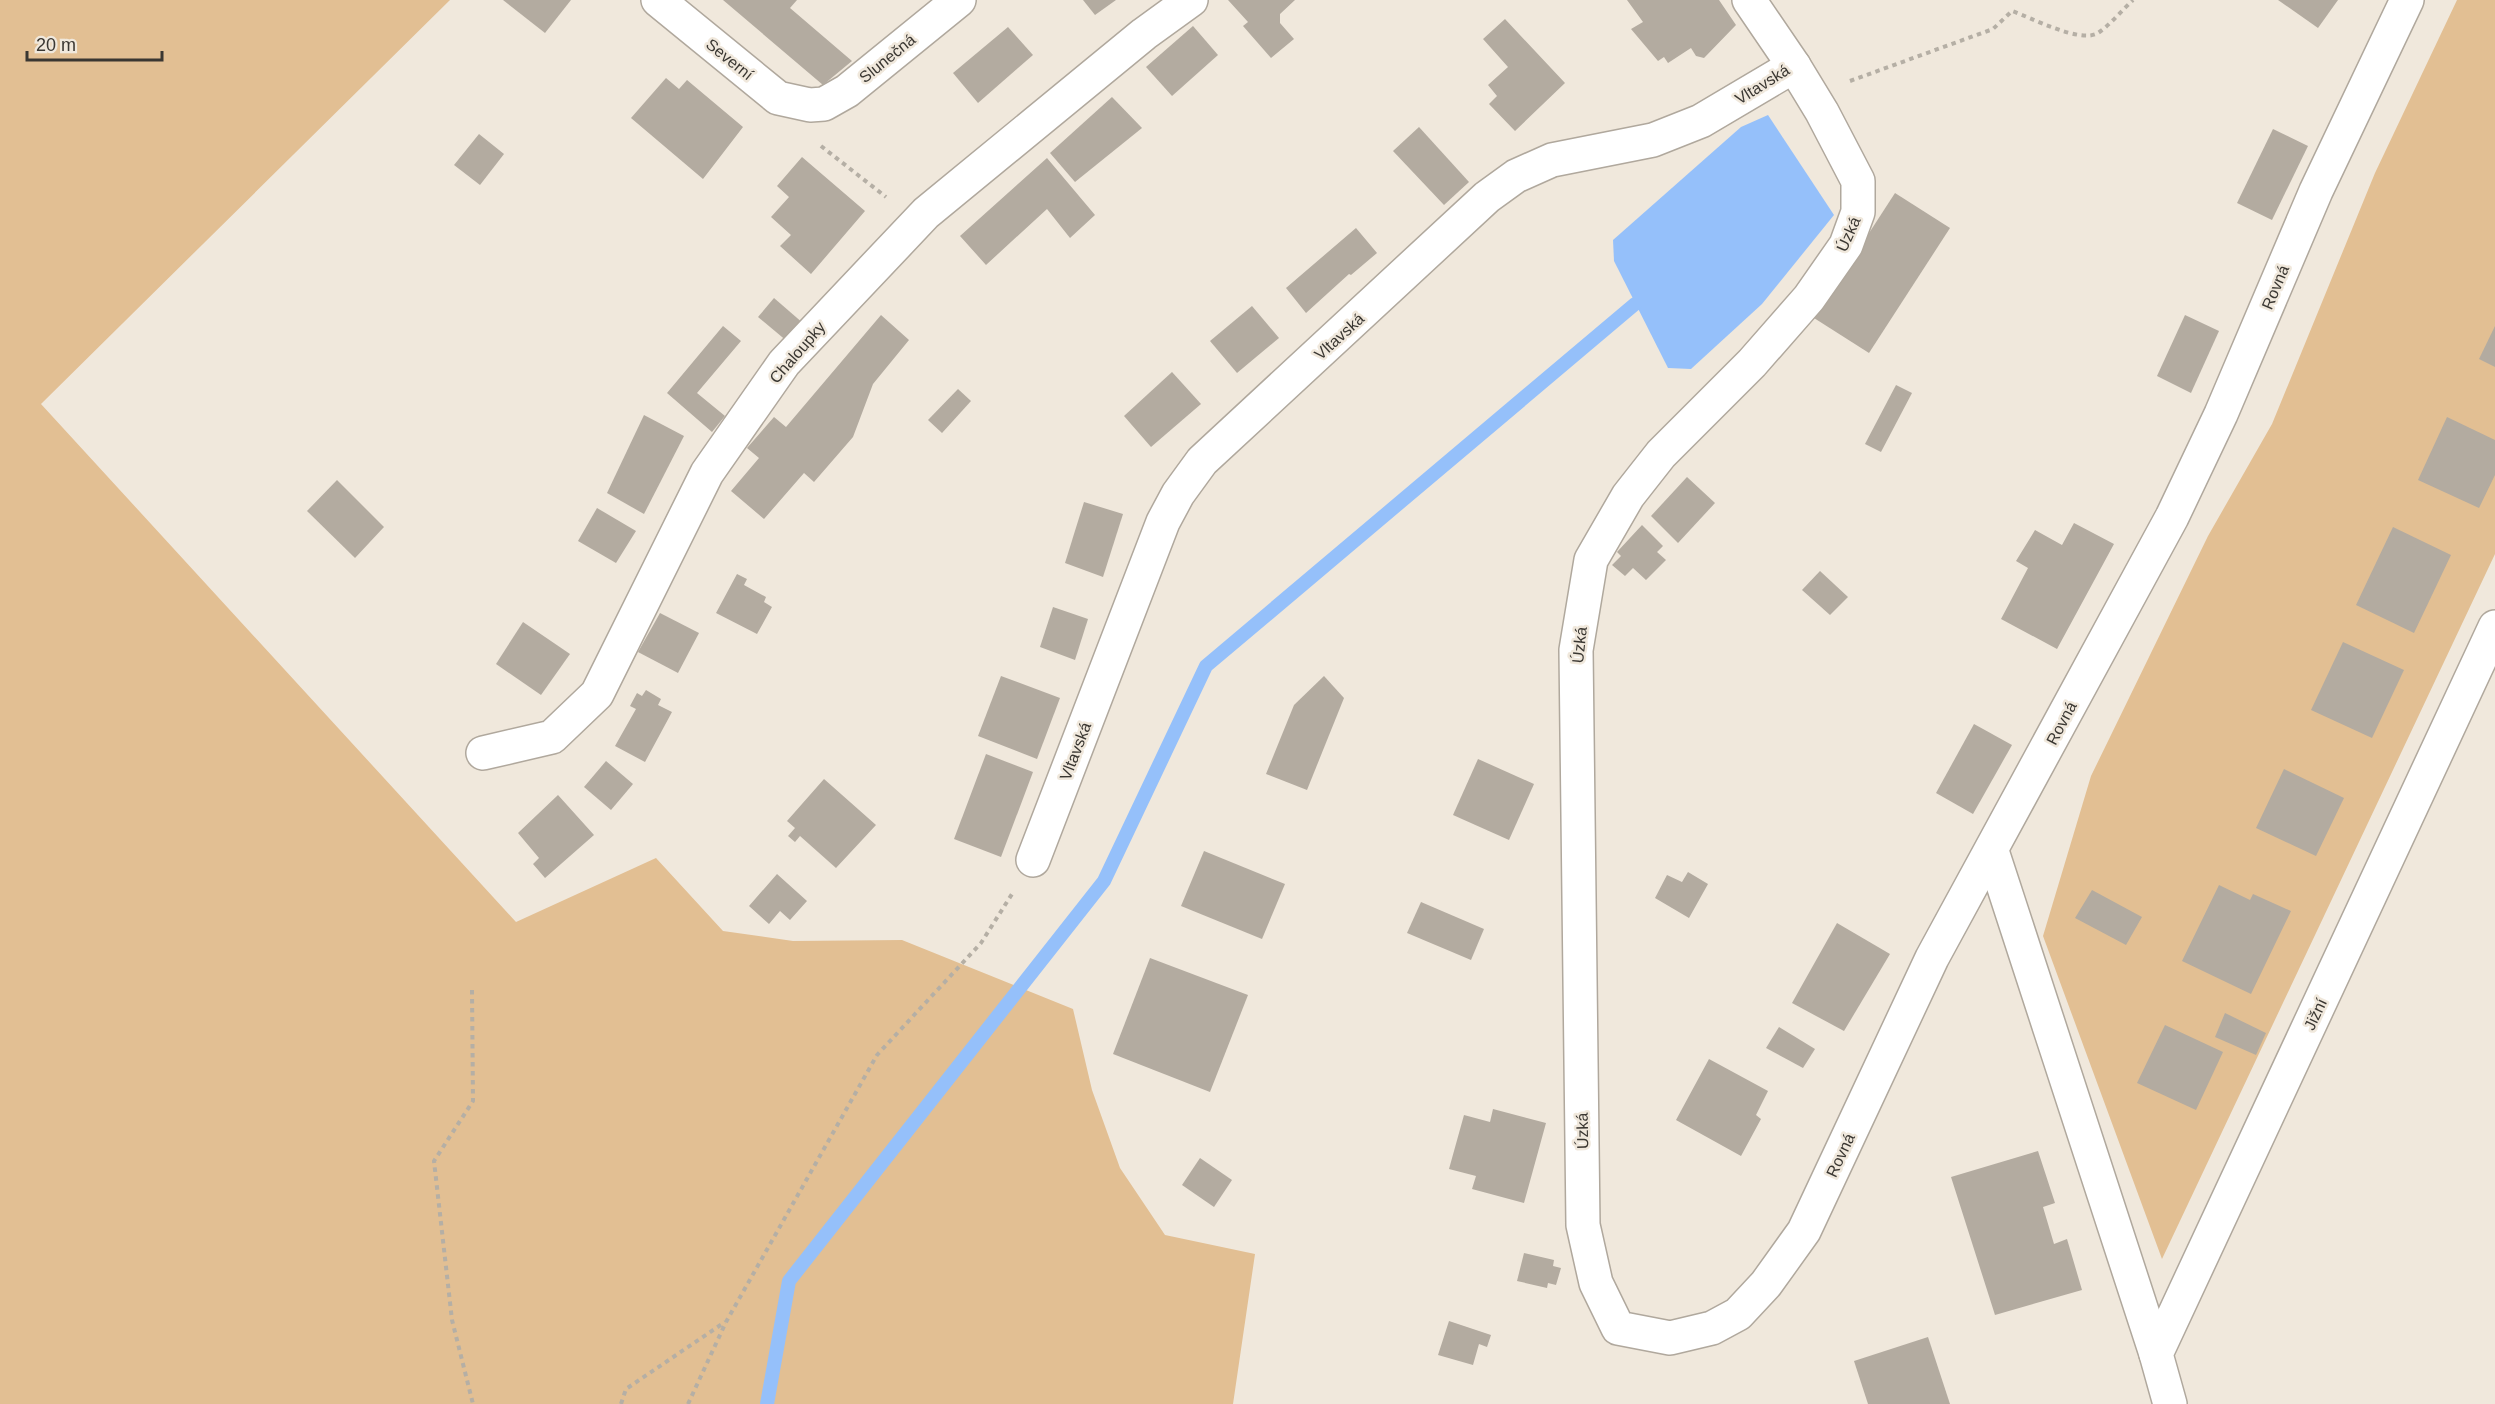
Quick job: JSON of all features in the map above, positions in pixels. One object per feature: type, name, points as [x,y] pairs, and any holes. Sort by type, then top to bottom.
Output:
[{"type":"street","name":"Severní","points":[[658,0],[778,98],[810,105]]},
{"type":"street","name":"Slunečná","points":[[810,105],[824,104],[847,90],[959,0]]},
{"type":"street","name":"Chaloupky","points":[[483,753],[552,737],[597,694],[707,473],[784,363],[926,213],[1144,34],[1191,0]]},
{"type":"street","name":"Vltavská","points":[[1033,860],[1163,522],[1178,494],[1202,461],[1487,198],[1516,176],[1552,160],[1653,140],[1701,121],[1794,66],[1749,0]]},
{"type":"street","name":"Rovná","points":[[1618,1328],[1670,1338],[1713,1328],[1738,1314],[1766,1284],[1804,1231],[1932,958],[2172,517],[2221,414],[2316,191],[2407,0]]},
{"type":"street","name":"Úzká","points":[[1618,1328],[1596,1283],[1583,1225],[1576,650],[1592,560],[1628,496],[1661,454],[1752,363],[1809,298],[1846,244],[1858,212],[1858,181],[1794,66]]},
{"type":"street","name":"Jižní","points":[[2156,1354],[2495,627]]},
{"type":"street","points":[[1992,851],[2156,1354],[2170,1404]]},
{"type":"path","points":[[1812,95],[1993,28],[2012,11],[2043,25],[2088,36],[2097,33],[2133,0]]},
{"type":"path","points":[[819,145],[884,197],[910,192],[926,213]]},
{"type":"path","points":[[688,1404],[726,1322],[877,1055],[981,943],[1033,860]]},
{"type":"path","points":[[472,990],[473,1101],[434,1161],[452,1320],[473,1404]]},
{"type":"path","points":[[621,1404],[626,1389],[726,1322]]},
{"type":"shaded area","points":[[0,0],[450,0],[41,404],[516,922],[656,858],[723,931],[793,941],[902,940],[1073,1009],[1092,1090],[1120,1168],[1165,1235],[1255,1254],[1233,1404],[0,1404]]},
{"type":"shaded area","points":[[2457,0],[2495,0],[2495,554],[2162,1259],[2043,936],[2091,776],[2208,536],[2272,424],[2375,173]]},
{"type":"water","points":[[1768,115],[1834,215],[1762,304],[1691,369],[1668,368],[1614,261],[1613,240],[1741,127]]},
{"type":"building","points":[[503,0],[571,0],[545,33]]},
{"type":"building","points":[[723,0],[797,0],[790,8],[852,61],[823,85]]},
{"type":"building","points":[[1083,0],[1116,0],[1095,15]]},
{"type":"building","points":[[1228,0],[1295,0],[1280,14],[1280,23],[1294,39],[1271,58],[1243,26],[1248,22]]},
{"type":"building","points":[[1627,0],[1719,0],[1736,25],[1704,58],[1696,56],[1691,48],[1668,63],[1664,57],[1658,61],[1631,29],[1643,22]]},
{"type":"building","points":[[2278,0],[2338,0],[2318,28]]},
{"type":"building","points":[[1505,19],[1565,83],[1515,131],[1489,104],[1497,96],[1488,85],[1508,67],[1483,39]]},
{"type":"building","points":[[1193,26],[1218,55],[1172,96],[1146,67]]},
{"type":"building","points":[[1008,27],[1033,55],[978,103],[953,73]]},
{"type":"building","points":[[666,78],[679,89],[687,80],[743,127],[703,179],[631,118]]},
{"type":"building","points":[[1112,97],[1142,128],[1075,182],[1050,153]]},
{"type":"building","points":[[1419,127],[1469,182],[1444,205],[1393,151]]},
{"type":"building","points":[[2273,129],[2308,146],[2272,220],[2237,203]]},
{"type":"building","points":[[479,134],[504,154],[480,185],[454,165]]},
{"type":"building","points":[[802,157],[865,211],[811,274],[780,246],[791,235],[771,217],[789,197],[777,186]]},
{"type":"building","points":[[1047,158],[1095,215],[1070,238],[1047,209],[986,265],[960,236]]},
{"type":"building","points":[[1895,193],[1950,228],[1869,353],[1814,318]]},
{"type":"building","points":[[1356,228],[1377,253],[1351,275],[1349,274],[1306,313],[1286,288]]},
{"type":"building","points":[[774,298],[804,324],[788,342],[758,317]]},
{"type":"building","points":[[1252,306],[1279,338],[1237,373],[1210,341]]},
{"type":"building","points":[[881,315],[909,340],[873,384],[853,437],[814,482],[804,473],[764,519],[731,491],[759,458],[747,448],[774,417],[786,427]]},
{"type":"building","points":[[2185,315],[2219,331],[2191,393],[2157,376]]},
{"type":"building","points":[[723,326],[741,341],[697,393],[725,416],[712,432],[667,393]]},
{"type":"building","points":[[2495,326],[2495,367],[2479,359]]},
{"type":"building","points":[[1172,372],[1201,404],[1151,447],[1124,416]]},
{"type":"building","points":[[1896,385],[1912,393],[1881,452],[1865,444]]},
{"type":"building","points":[[958,389],[971,401],[942,433],[928,420]]},
{"type":"building","points":[[644,415],[684,436],[644,514],[607,493]]},
{"type":"building","points":[[2447,417],[2495,440],[2495,475],[2479,508],[2418,480]]},
{"type":"building","points":[[1687,477],[1715,503],[1678,543],[1651,516]]},
{"type":"building","points":[[337,480],[384,527],[355,558],[307,511]]},
{"type":"building","points":[[1084,502],[1123,514],[1103,577],[1065,563]]},
{"type":"building","points":[[597,508],[636,531],[616,563],[578,541]]},
{"type":"building","points":[[2074,523],[2114,544],[2057,649],[2001,619],[2028,568],[2016,561],[2035,530],[2062,545]]},
{"type":"building","points":[[1642,525],[1663,546],[1657,552],[1666,560],[1646,580],[1633,568],[1625,576],[1612,565],[1621,556],[1617,552]]},
{"type":"building","points":[[2393,527],[2451,555],[2414,633],[2356,605]]},
{"type":"building","points":[[1820,571],[1848,597],[1830,615],[1802,590]]},
{"type":"building","points":[[737,574],[747,579],[744,585],[766,597],[764,602],[772,607],[757,634],[716,613]]},
{"type":"building","points":[[1053,607],[1088,619],[1075,660],[1040,647]]},
{"type":"building","points":[[660,613],[699,633],[678,673],[638,652]]},
{"type":"building","points":[[523,622],[570,654],[541,695],[496,664]]},
{"type":"building","points":[[2343,642],[2404,670],[2372,738],[2311,710]]},
{"type":"building","points":[[1001,676],[1060,698],[1037,759],[978,736]]},
{"type":"building","points":[[1324,676],[1344,698],[1307,790],[1266,774],[1294,705]]},
{"type":"building","points":[[646,690],[661,699],[658,705],[672,712],[645,762],[615,746],[636,709],[630,706],[637,693],[642,696]]},
{"type":"building","points":[[1974,724],[2012,745],[1973,814],[1936,793]]},
{"type":"building","points":[[986,754],[1033,772],[1001,857],[954,839]]},
{"type":"building","points":[[1478,759],[1534,784],[1509,840],[1453,815]]},
{"type":"building","points":[[606,761],[633,784],[611,810],[584,787]]},
{"type":"building","points":[[2284,769],[2344,798],[2316,856],[2256,828]]},
{"type":"building","points":[[824,779],[876,825],[836,868],[800,836],[795,842],[788,836],[795,828],[787,821]]},
{"type":"building","points":[[558,795],[594,835],[545,878],[533,864],[539,858],[518,833]]},
{"type":"building","points":[[1204,851],[1285,884],[1262,939],[1181,906]]},
{"type":"building","points":[[1688,872],[1708,884],[1689,918],[1655,898],[1667,875],[1682,882]]},
{"type":"building","points":[[777,874],[807,901],[790,920],[780,911],[769,924],[749,906]]},
{"type":"building","points":[[2219,885],[2250,900],[2253,894],[2291,911],[2251,994],[2182,961]]},
{"type":"building","points":[[2092,890],[2142,917],[2126,945],[2075,918]]},
{"type":"building","points":[[1421,902],[1484,929],[1471,960],[1407,933]]},
{"type":"building","points":[[1837,923],[1890,954],[1844,1031],[1792,1003]]},
{"type":"building","points":[[1150,958],[1248,995],[1210,1092],[1113,1054]]},
{"type":"building","points":[[2225,1013],[2266,1033],[2256,1055],[2215,1037]]},
{"type":"building","points":[[2165,1025],[2223,1052],[2196,1110],[2137,1083]]},
{"type":"building","points":[[1779,1027],[1815,1049],[1803,1068],[1766,1048]]},
{"type":"building","points":[[1709,1059],[1768,1091],[1756,1115],[1761,1119],[1741,1156],[1676,1120]]},
{"type":"building","points":[[1493,1109],[1546,1123],[1524,1203],[1472,1189],[1476,1176],[1449,1169],[1464,1115],[1490,1122]]},
{"type":"building","points":[[2038,1151],[2055,1203],[2043,1207],[2054,1244],[2067,1239],[2082,1290],[1995,1315],[1951,1177]]},
{"type":"building","points":[[1200,1158],[1232,1180],[1214,1207],[1182,1185]]},
{"type":"building","points":[[1524,1253],[1554,1260],[1553,1266],[1561,1268],[1556,1285],[1548,1283],[1547,1288],[1517,1281]]},
{"type":"building","points":[[1449,1321],[1491,1335],[1487,1347],[1479,1344],[1473,1365],[1438,1355]]},
{"type":"building","points":[[1928,1337],[1950,1404],[1868,1404],[1854,1361]]},
{"type":"waterway","points":[[767,1404],[789,1281],[1104,881],[1206,666],[1635,304]]}]
